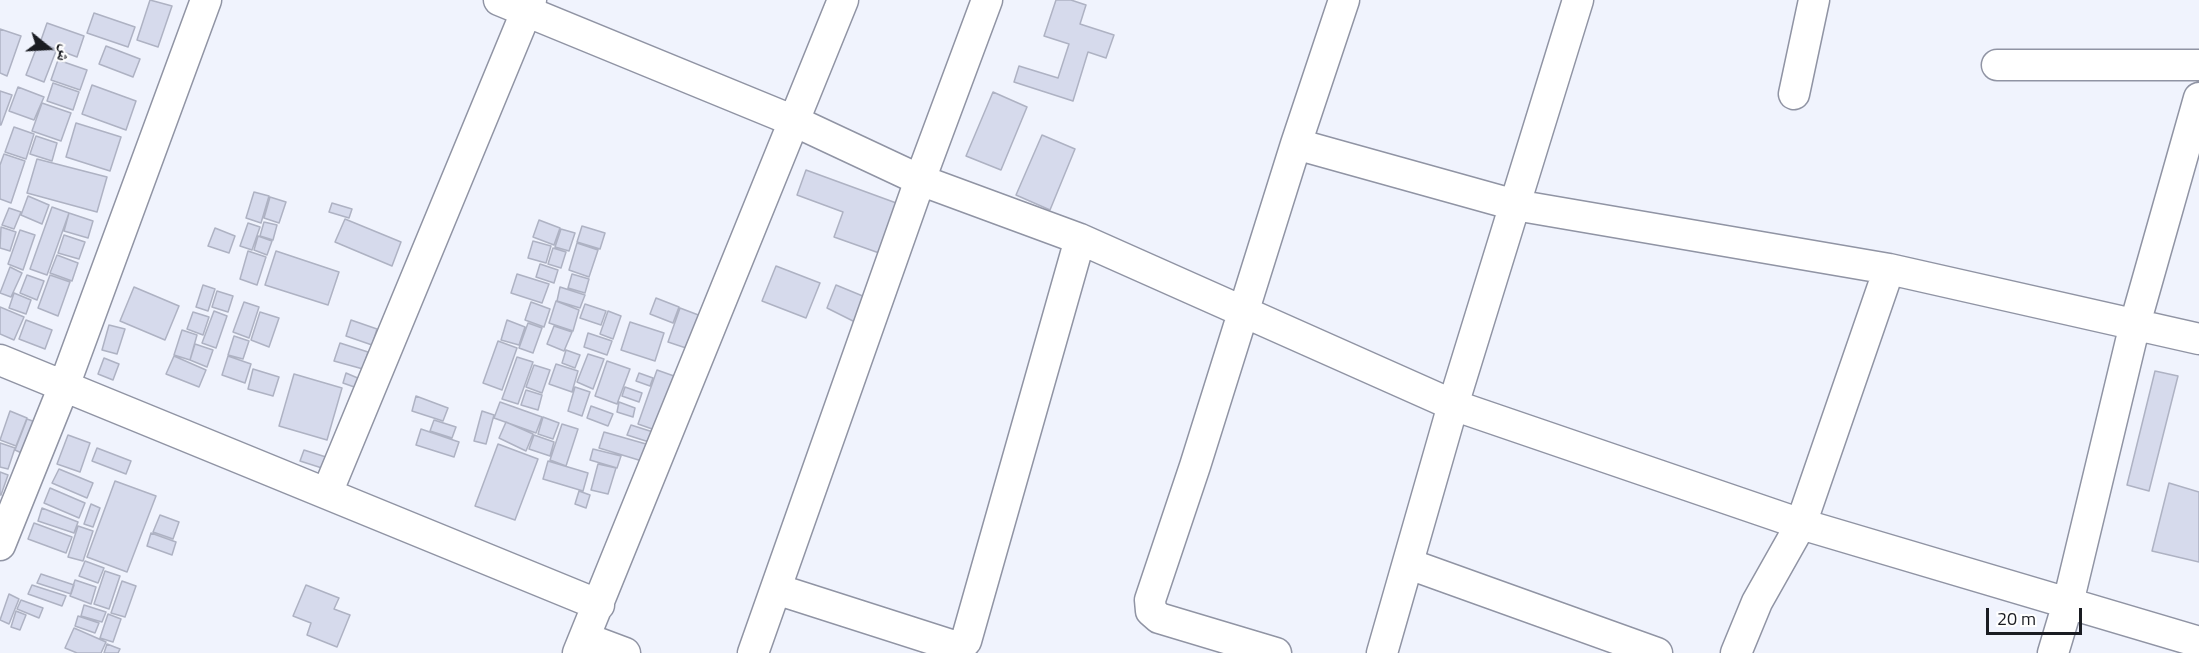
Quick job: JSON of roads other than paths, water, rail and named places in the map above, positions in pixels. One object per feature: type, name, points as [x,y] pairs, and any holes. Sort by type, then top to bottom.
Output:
[{"type":"street","points":[[0,545],[64,386],[206,0]]},
{"type":"street","points":[[499,0],[529,6],[794,121],[920,180],[1080,239],[1453,405],[1801,524],[2199,642]]},
{"type":"street","points":[[625,653],[581,645],[843,0]]},
{"type":"street","points":[[753,653],[920,180],[987,0]]},
{"type":"street","points":[[1276,653],[1159,618],[1151,611],[1150,600],[1344,0]]},
{"type":"street","points":[[1382,653],[1453,405],[1578,0]]},
{"type":"street","points":[[1794,94],[1814,0]]},
{"type":"street","points":[[327,493],[529,6]]},
{"type":"street","points":[[1997,65],[2199,65]]},
{"type":"street","points":[[2053,653],[2068,603],[2135,324],[2199,98]]},
{"type":"street","points":[[1296,144],[1515,205],[1889,269],[2199,339]]},
{"type":"street","points":[[776,589],[903,643],[962,645],[966,640],[1080,239]]},
{"type":"street","points":[[1736,653],[1757,602],[1801,524],[1889,269]]},
{"type":"street","points":[[0,360],[599,605]]},
{"type":"street","points":[[1409,564],[1657,653]]}]
